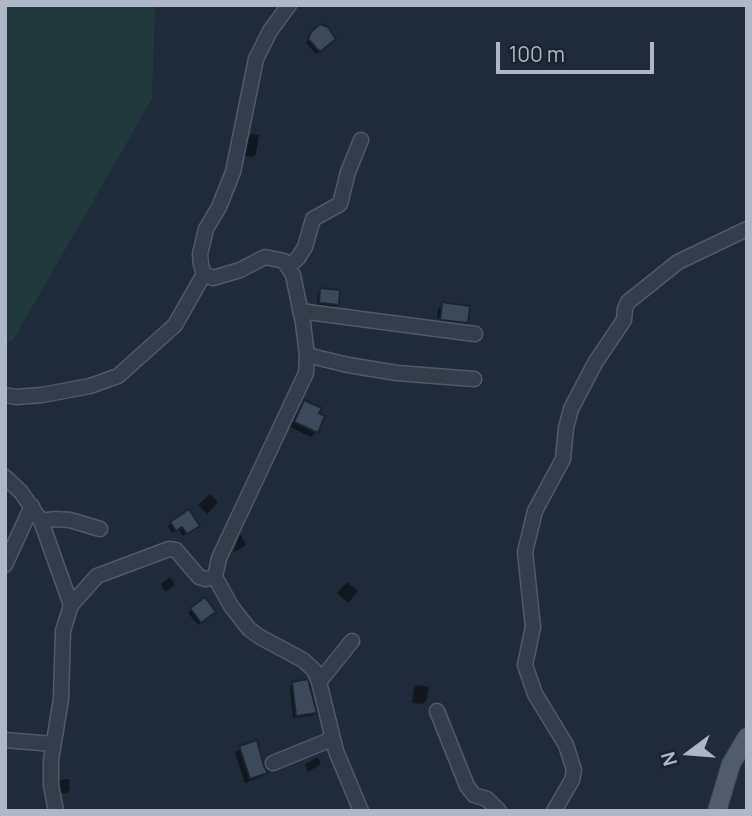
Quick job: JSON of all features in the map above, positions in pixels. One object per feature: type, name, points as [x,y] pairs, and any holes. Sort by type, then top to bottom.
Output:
[{"type":"main road","points":[[717,811],[731,764],[747,737]]},
{"type":"street","points":[[5,395],[42,395],[90,386],[118,376],[175,325],[204,274],[200,254],[203,241],[233,172],[256,59],[270,31],[289,5]]},
{"type":"street","points":[[289,266],[305,247],[313,219],[340,204],[348,172],[361,140]]},
{"type":"street","points":[[554,811],[572,780],[573,770],[566,745],[536,694],[525,666],[533,627],[525,552],[535,511],[563,459],[571,409],[595,363],[624,320],[628,302],[678,262],[747,229]]},
{"type":"street","points":[[204,274],[213,278],[226,275],[265,257],[284,261],[293,275],[307,355],[306,373],[223,548],[215,577],[231,606],[249,628],[260,637],[303,660],[314,670],[332,739],[361,811]]},
{"type":"street","points":[[300,311],[475,334]]},
{"type":"street","points":[[307,355],[385,371],[474,379]]},
{"type":"street","points":[[5,477],[22,492],[41,521],[71,605]]},
{"type":"street","points":[[5,565],[32,506]]},
{"type":"street","points":[[41,521],[70,520],[100,528]]},
{"type":"street","points":[[56,811],[51,785],[53,744],[61,699],[63,631],[71,605],[97,576],[169,549],[176,550],[199,577],[215,577]]},
{"type":"street","points":[[319,682],[352,641]]},
{"type":"street","points":[[437,710],[467,786],[474,795],[487,799],[499,811]]},
{"type":"street","points":[[273,763],[332,739]]},
{"type":"street","points":[[5,740],[53,744]]},
{"type":"green space","points":[[5,5],[155,5],[152,99],[13,340],[5,343]]},
{"type":"building","points":[[320,24],[328,27],[336,39],[320,52],[308,39]]},
{"type":"building","points":[[320,288],[340,290],[339,305],[319,303]]},
{"type":"building","points":[[442,302],[470,306],[468,323],[440,320]]},
{"type":"building","points":[[304,400],[322,408],[319,413],[325,416],[318,433],[294,422]]},
{"type":"building","points":[[189,509],[200,526],[187,534],[182,527],[176,531],[170,522]]},
{"type":"building","points":[[205,597],[216,612],[201,623],[190,608]]},
{"type":"building","points":[[308,679],[317,713],[296,716],[292,682]]},
{"type":"building","points":[[257,740],[268,773],[250,779],[239,746]]}]
